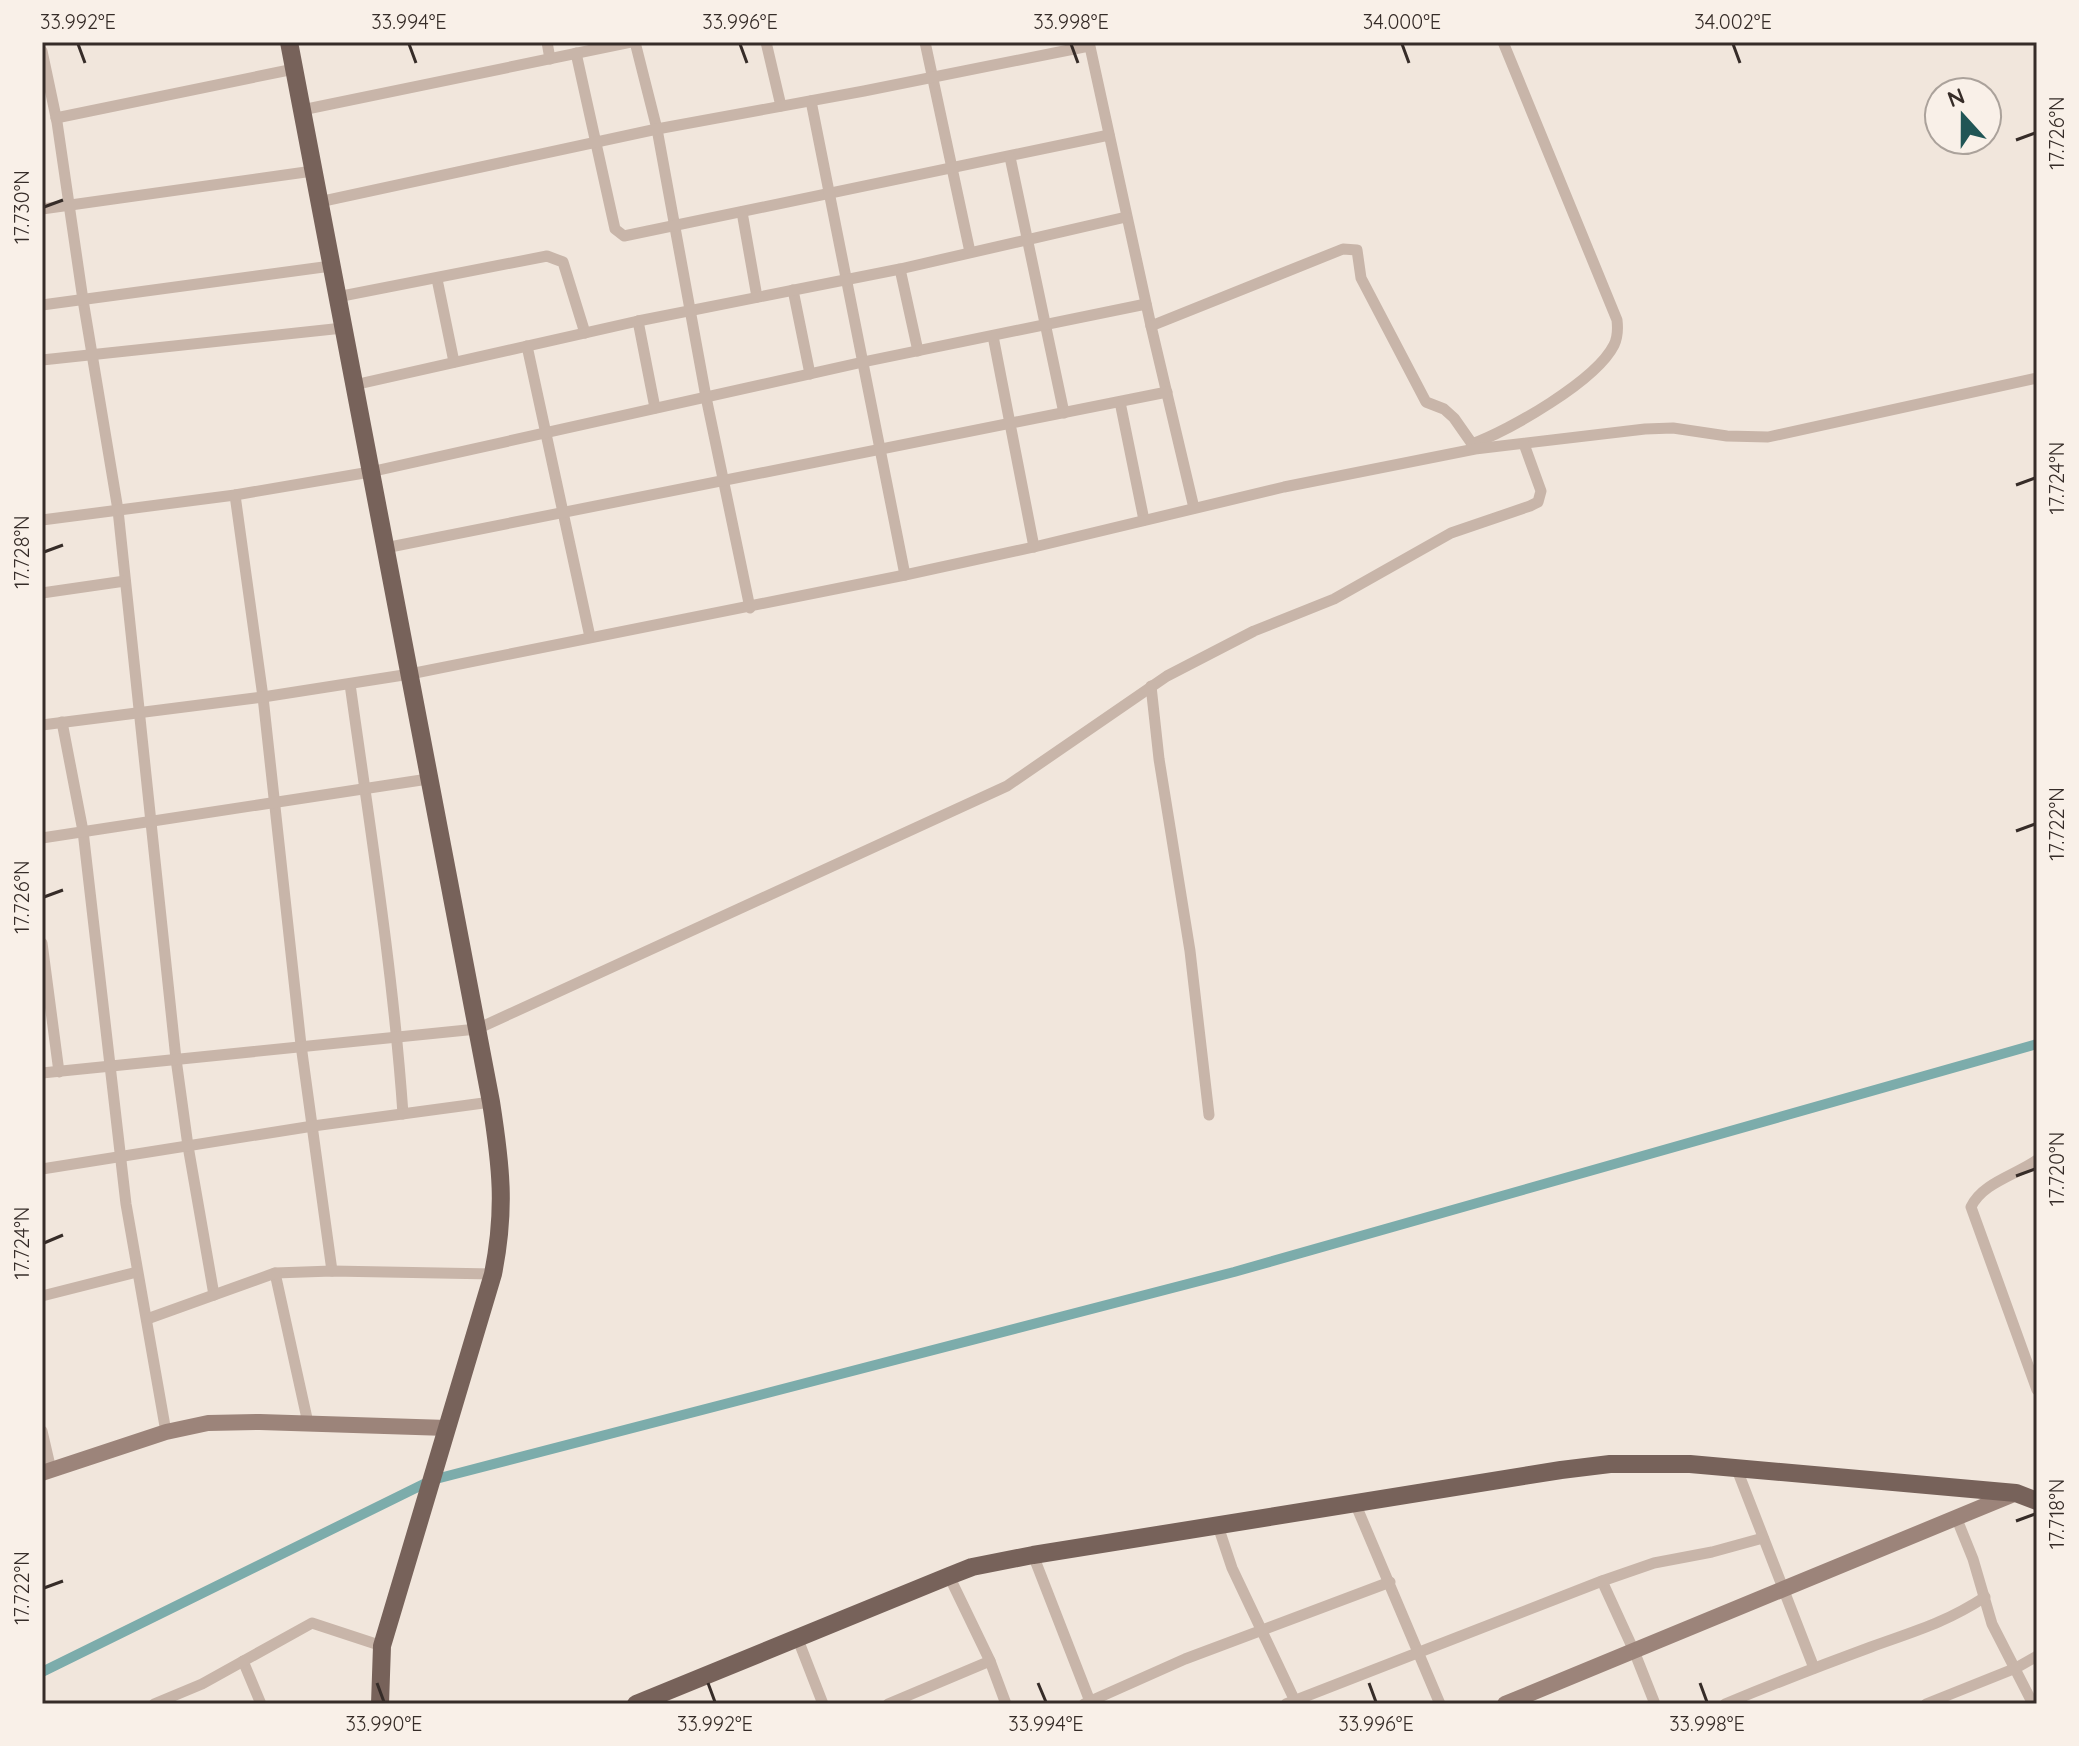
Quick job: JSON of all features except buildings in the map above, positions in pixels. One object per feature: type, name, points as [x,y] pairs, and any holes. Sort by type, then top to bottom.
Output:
[{"type":"main road","points":[[289,42],[491,1102],[503,1189],[500,1240],[493,1274],[382,1646],[380,1704]]},
{"type":"main road","points":[[642,1703],[949,1576],[998,1561],[1610,1464],[1736,1467],[2016,1493],[2037,1501]]},
{"type":"street","points":[[547,42],[550,59]]},
{"type":"street","points":[[302,110],[550,59],[592,46],[633,42],[657,129],[689,310],[750,608]]},
{"type":"street","points":[[766,42],[781,106]]},
{"type":"street","points":[[925,42],[970,252]]},
{"type":"street","points":[[1474,447],[1582,380],[1612,349],[1618,331],[1617,320],[1503,42]]},
{"type":"street","points":[[319,202],[657,129],[1089,44],[1194,508]]},
{"type":"street","points":[[42,51],[56,120],[118,510],[176,1059],[214,1295]]},
{"type":"street","points":[[576,53],[615,229],[624,236],[1109,135]]},
{"type":"street","points":[[42,124],[294,69]]},
{"type":"street","points":[[811,101],[905,575]]},
{"type":"street","points":[[1010,157],[1064,413]]},
{"type":"street","points":[[42,209],[313,171]]},
{"type":"street","points":[[742,212],[757,297]]},
{"type":"street","points":[[354,385],[689,310],[900,269],[1126,217]]},
{"type":"street","points":[[1151,326],[1343,249],[1357,250],[1361,278],[1426,402],[1444,409],[1454,418],[1474,447]]},
{"type":"street","points":[[337,297],[531,258],[557,258],[567,270],[585,333]]},
{"type":"street","points":[[42,305],[331,266]]},
{"type":"street","points":[[900,269],[918,351]]},
{"type":"street","points":[[437,279],[454,362]]},
{"type":"street","points":[[793,290],[810,374]]},
{"type":"street","points":[[42,520],[235,495],[370,472],[863,362],[1146,304]]},
{"type":"street","points":[[638,321],[655,408]]},
{"type":"street","points":[[42,360],[343,328]]},
{"type":"street","points":[[993,336],[1034,547]]},
{"type":"street","points":[[527,346],[590,637]]},
{"type":"street","points":[[42,725],[350,684],[750,608],[1474,447],[1659,428],[1768,437],[2037,378]]},
{"type":"street","points":[[385,548],[1167,392]]},
{"type":"street","points":[[1120,402],[1144,520]]},
{"type":"street","points":[[42,1073],[477,1029],[1007,786],[1151,686],[1222,646],[1334,599],[1451,533],[1538,502],[1541,491],[1524,444]]},
{"type":"street","points":[[235,495],[263,697],[301,1045],[332,1271]]},
{"type":"street","points":[[42,593],[125,581]]},
{"type":"street","points":[[350,684],[382,895],[398,1036],[403,1114]]},
{"type":"street","points":[[1151,686],[1159,759],[1190,951],[1209,1115]]},
{"type":"street","points":[[62,722],[83,831],[137,1272],[166,1432]]},
{"type":"street","points":[[42,838],[428,779]]},
{"type":"street","points":[[42,943],[59,1072]]},
{"type":"street","points":[[42,1169],[313,1126],[491,1102]]},
{"type":"street","points":[[2037,1160],[1985,1190],[1971,1207],[2037,1390]]},
{"type":"street","points":[[42,1296],[137,1272]]},
{"type":"street","points":[[147,1319],[275,1273],[493,1274]]},
{"type":"street","points":[[275,1273],[308,1423]]},
{"type":"street","points":[[42,1431],[47,1472],[166,1432],[208,1423],[447,1428]]},
{"type":"street","points":[[1736,1467],[1814,1668]]},
{"type":"street","points":[[1505,1704],[2016,1493]]},
{"type":"street","points":[[1355,1503],[1440,1704]]},
{"type":"street","points":[[1956,1517],[1992,1624],[2033,1704]]},
{"type":"street","points":[[1218,1526],[1232,1568],[1290,1702],[1602,1581],[1654,1563],[1763,1538]]},
{"type":"street","points":[[1033,1555],[1089,1703],[1185,1659],[1390,1582]]},
{"type":"street","points":[[949,1576],[990,1661],[1006,1704]]},
{"type":"street","points":[[1602,1581],[1655,1704]]},
{"type":"street","points":[[1730,1703],[1814,1668],[1930,1628],[1985,1597]]},
{"type":"street","points":[[154,1704],[202,1684],[312,1623],[382,1646]]},
{"type":"street","points":[[797,1637],[823,1704]]},
{"type":"street","points":[[1926,1704],[2016,1668],[2037,1656]]},
{"type":"street","points":[[243,1661],[261,1704]]},
{"type":"street","points":[[888,1704],[990,1661]]},
{"type":"waterway","points":[[42,1672],[432,1480],[1234,1272],[2037,1044]]}]
